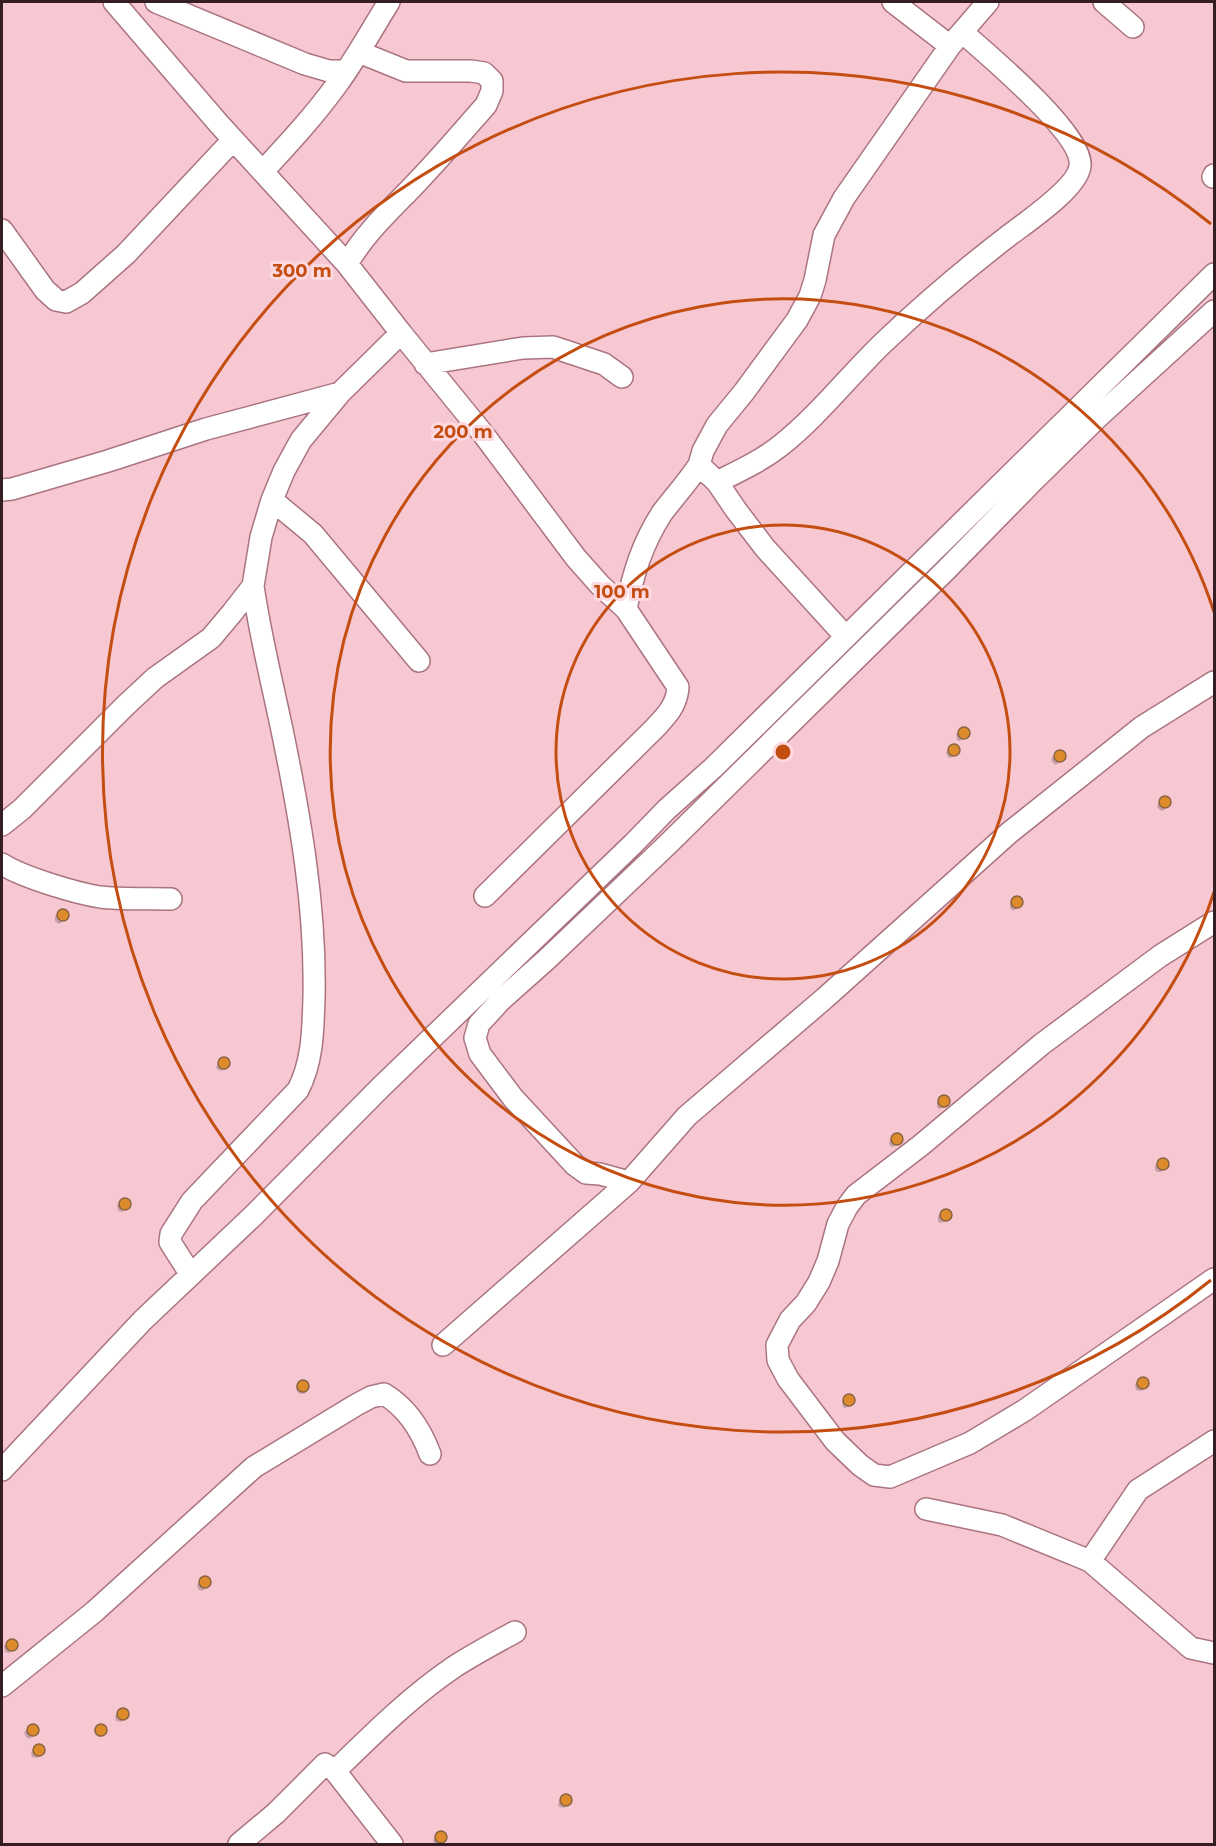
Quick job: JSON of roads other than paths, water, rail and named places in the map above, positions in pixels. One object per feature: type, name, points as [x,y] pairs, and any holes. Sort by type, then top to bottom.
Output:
[{"type":"street","points":[[114,2],[233,140],[347,264],[484,435],[576,558],[626,609],[678,687],[677,700],[668,715],[485,896]]},
{"type":"street","points":[[156,2],[305,64],[329,71],[346,71]]},
{"type":"street","points":[[263,171],[310,119],[346,71],[389,2]]},
{"type":"street","points":[[717,482],[762,459],[780,446],[818,412],[882,344],[963,271],[1051,203],[1077,176],[1081,164],[1076,151],[1056,121],[1036,99],[956,39],[893,2]]},
{"type":"street","points":[[626,609],[633,574],[646,543],[663,513],[699,465],[710,435],[797,320],[810,296],[824,235],[844,198],[956,39],[988,2]]},
{"type":"street","points":[[1104,2],[1133,27]]},
{"type":"street","points":[[347,264],[357,246],[370,230],[486,105],[492,91],[492,81],[484,73],[406,71],[359,52]]},
{"type":"street","points":[[2,230],[45,290],[56,300],[66,302],[82,294],[126,254],[233,140]]},
{"type":"street","points":[[2,1470],[143,1320],[253,1216],[381,1087],[667,809],[714,768],[765,715],[1215,274]]},
{"type":"street","points":[[628,1182],[600,1174],[586,1173],[574,1165],[513,1098],[480,1054],[476,1038],[479,1024],[501,1000],[667,845],[946,570],[1056,458],[1215,311]]},
{"type":"street","points":[[191,1275],[170,1242],[171,1234],[192,1201],[298,1090],[306,1075],[313,1033],[315,961],[308,878],[282,730],[258,620],[253,586],[261,537],[272,500],[284,471],[301,440],[340,393],[400,333]]},
{"type":"street","points":[[425,364],[523,348],[553,348],[604,364],[622,377]]},
{"type":"street","points":[[2,490],[108,461],[206,429],[340,393]]},
{"type":"street","points":[[699,465],[717,482],[765,548],[846,637]]},
{"type":"street","points":[[272,500],[313,534],[419,661]]},
{"type":"street","points":[[2,825],[22,809],[155,678],[211,638],[253,586]]},
{"type":"street","points":[[443,1345],[628,1182],[687,1116],[825,998],[1009,833],[1142,727],[1215,682]]},
{"type":"street","points":[[765,715],[779,733]]},
{"type":"street","points":[[2,864],[54,885],[100,897],[171,899]]},
{"type":"street","points":[[1215,922],[1161,956],[1042,1044],[920,1146],[856,1195],[838,1224],[828,1261],[819,1282],[806,1303],[790,1320],[777,1345],[778,1360],[788,1379],[835,1442],[874,1475],[890,1478],[970,1443],[1025,1410],[1215,1279]]},
{"type":"street","points":[[2,1686],[102,1605],[254,1467],[356,1405],[371,1397],[384,1394],[398,1402],[418,1429],[430,1454]]},
{"type":"street","points":[[1090,1561],[1138,1490],[1215,1441]]},
{"type":"street","points":[[926,1509],[1002,1525],[1090,1561],[1191,1648],[1214,1659]]},
{"type":"street","points":[[335,1771],[427,1687],[456,1666],[515,1632]]},
{"type":"street","points":[[239,1845],[276,1813],[325,1764],[335,1771],[392,1845]]}]
